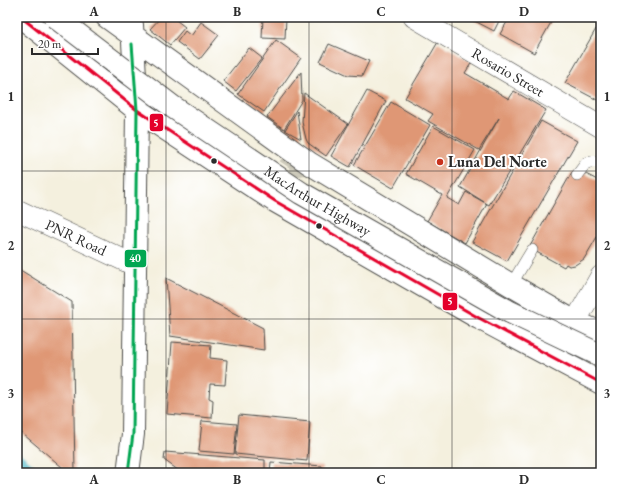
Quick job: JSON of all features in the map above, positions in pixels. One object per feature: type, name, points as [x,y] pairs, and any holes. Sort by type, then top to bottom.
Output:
[{"type":"main road","name":"MacArthur Highway","points":[[21,17],[137,110],[275,201],[479,318],[601,383]]},
{"type":"main road","name":"MacArthur Highway","points":[[55,17],[173,107],[301,193],[510,312],[600,355]]},
{"type":"main road","name":"MacArthur Highway","points":[[107,17],[132,26],[211,94],[309,162],[511,285],[575,322],[601,333]]},
{"type":"main road","points":[[132,26],[137,110],[134,265],[133,470]]},
{"type":"street","name":"Rosario Street","points":[[414,17],[601,127]]},
{"type":"street","name":"PNR Road","points":[[17,210],[134,265]]},
{"type":"street","points":[[575,322],[601,276]]},
{"type":"lane","points":[[577,175],[586,162],[596,161],[601,164]]},
{"type":"lane","points":[[511,285],[532,250]]},
{"type":"building","points":[[161,17],[172,17],[185,27],[170,45],[150,29]]},
{"type":"building","points":[[263,17],[286,17],[285,39],[262,38]]},
{"type":"building","points":[[467,17],[501,17],[494,31]]},
{"type":"building","points":[[510,17],[554,17],[534,53],[500,34]]},
{"type":"building","points":[[201,22],[219,35],[200,59],[177,42],[185,31],[191,36]]},
{"type":"building","points":[[596,29],[601,31],[601,102],[565,83]]},
{"type":"building","points":[[276,40],[301,58],[264,112],[238,94]]},
{"type":"building","points":[[438,42],[472,62],[465,73],[509,99],[514,91],[546,110],[489,205],[460,187],[499,118],[479,150],[428,121],[433,114],[405,98]]},
{"type":"building","points":[[329,44],[369,61],[362,76],[348,75],[320,62]]},
{"type":"building","points":[[249,48],[262,58],[236,91],[223,81]]},
{"type":"building","points":[[301,72],[302,100],[284,129],[267,117]]},
{"type":"building","points":[[367,91],[386,101],[350,167],[331,156]]},
{"type":"building","points":[[304,93],[348,124],[326,156],[308,143],[306,139],[302,122]]},
{"type":"building","points":[[391,102],[430,125],[393,188],[354,165]]},
{"type":"building","points":[[297,111],[301,139],[285,130]]},
{"type":"building","points":[[541,121],[577,141],[507,261],[472,242]]},
{"type":"building","name":"Luna Del Norte","points":[[433,126],[475,150],[447,198],[459,205],[466,192],[487,204],[465,243],[427,221],[442,195],[406,174]]},
{"type":"building","points":[[572,172],[581,177],[584,173],[601,182],[601,230],[584,259],[575,265],[569,266],[566,264],[564,267],[529,248]]},
{"type":"building","points":[[17,268],[72,302],[75,473],[69,473],[17,429]]},
{"type":"building","points":[[166,278],[263,328],[264,350],[170,336]]},
{"type":"building","points":[[172,342],[211,345],[210,358],[227,360],[225,385],[210,384],[209,398],[213,400],[212,418],[167,414]]},
{"type":"building","points":[[239,415],[310,422],[307,461],[235,454]]},
{"type":"building","points":[[202,421],[237,424],[234,454],[199,451]]},
{"type":"building","points":[[165,452],[265,460],[265,473],[182,473],[164,460]]},
{"type":"building","points":[[271,462],[322,466],[322,473],[270,473]]},
{"type":"waterway","points":[[17,455],[38,473]]},
{"type":"tunnel","points":[[276,197],[279,182],[289,167],[309,163]]},
{"type":"transit line","name":"5","points":[[21,17],[137,110],[275,201],[479,318],[601,383]]},
{"type":"transit line","name":"40","points":[[128,473],[133,434],[137,110],[132,44]]},
{"type":"place","name":"Luna Del Norte","points":[[440,162]]}]
